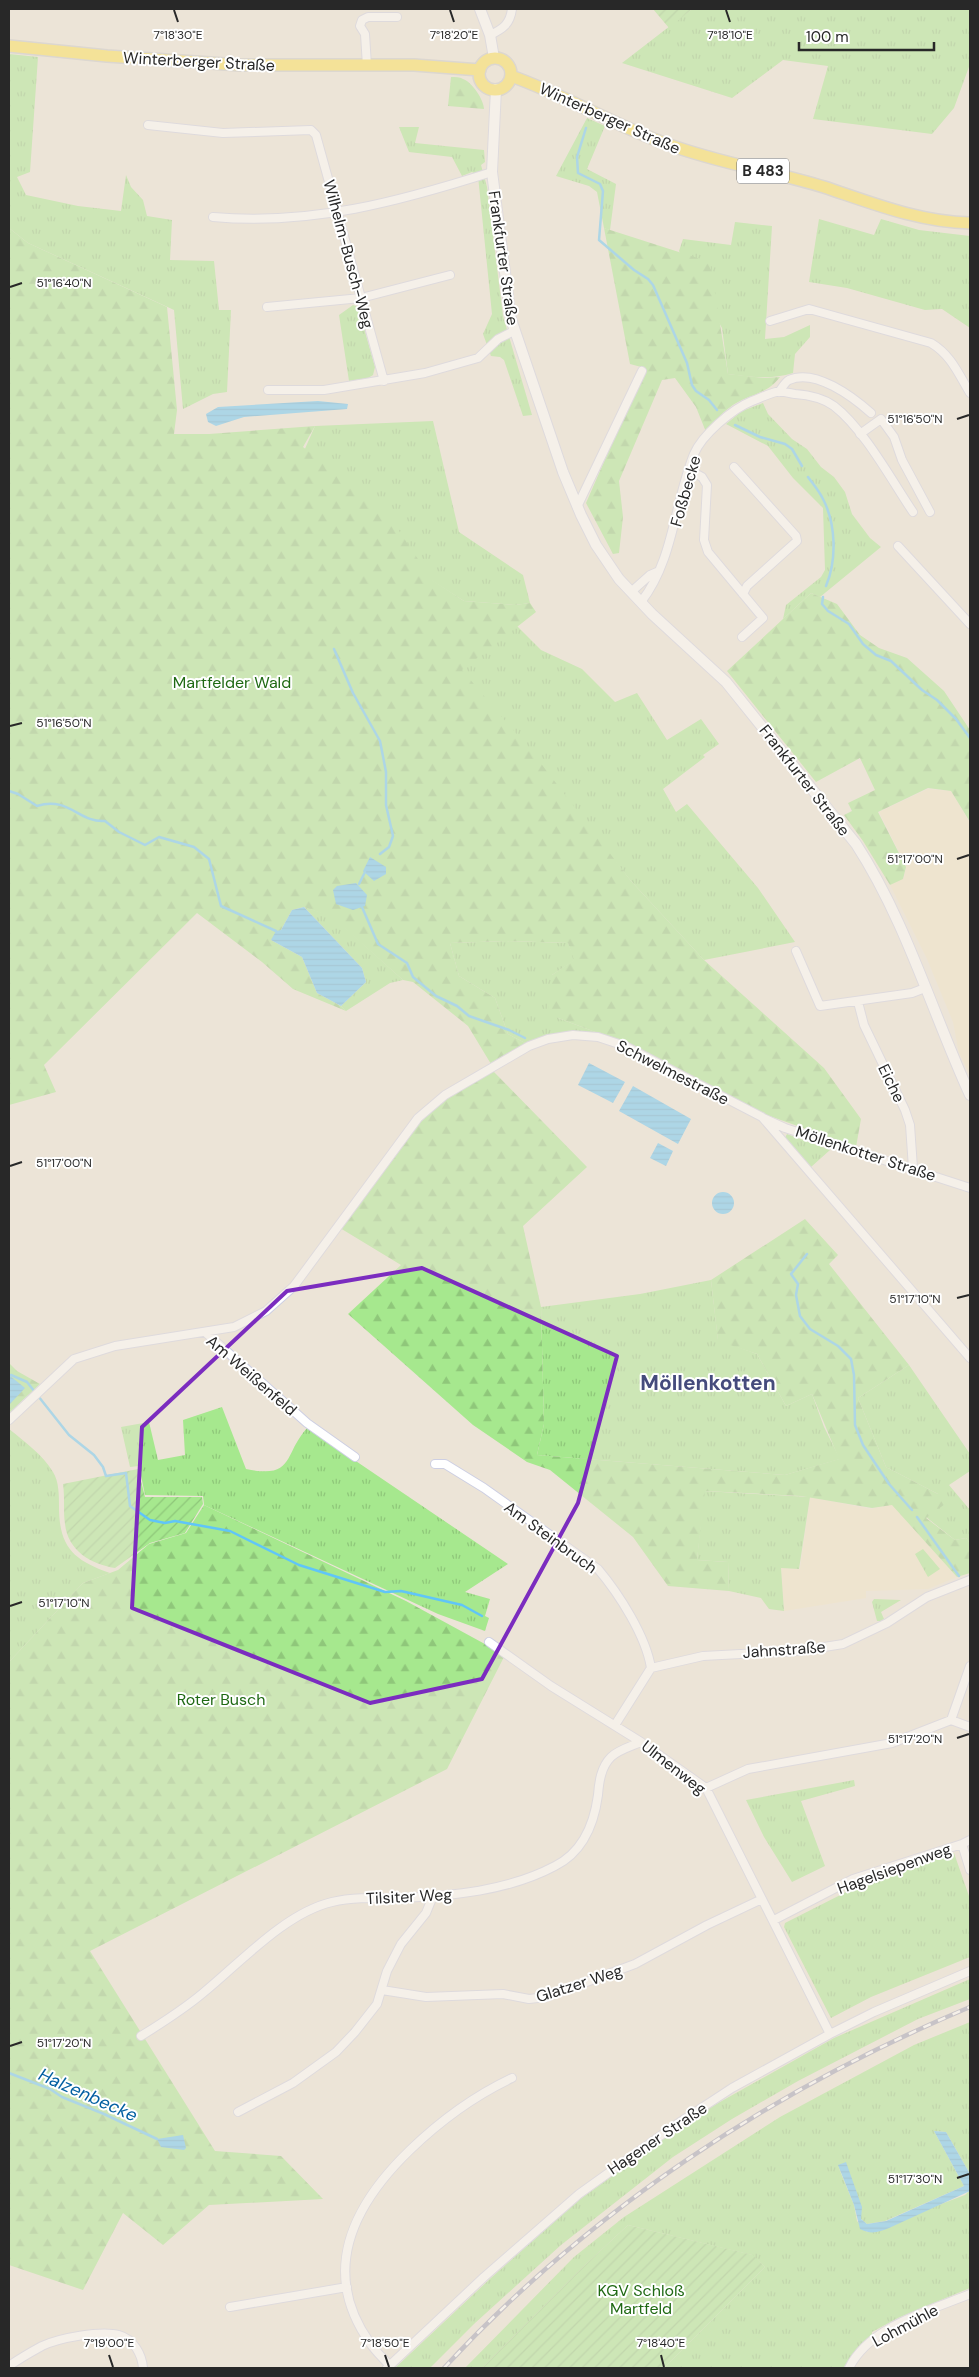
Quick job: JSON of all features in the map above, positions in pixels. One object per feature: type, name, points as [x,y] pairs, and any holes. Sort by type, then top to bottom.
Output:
[{"type":"main road","points":[[480,9],[490,35],[494,58],[486,61],[480,70],[483,84],[496,89],[506,85],[511,76]]},
{"type":"main road","name":"Winterberger Straße","points":[[9,46],[240,66],[437,66],[480,70]]},
{"type":"main road","name":"Winterberger Straße","points":[[494,58],[507,64],[511,76],[553,92],[625,127],[684,150],[815,185],[907,215],[948,222],[970,223]]},
{"type":"main road","name":"Frankfurter Straße","points":[[496,89],[492,172],[507,296],[514,330],[577,507],[596,545],[631,592],[726,682],[847,832],[871,867],[885,893],[970,1095]]},
{"type":"street","points":[[490,35],[506,26],[511,17],[512,9]]},
{"type":"street","points":[[367,66],[365,34],[360,26],[362,20],[368,17],[397,18]]},
{"type":"street","name":"Wilhelm-Busch-Weg","points":[[148,125],[223,132],[311,130],[316,135],[384,381]]},
{"type":"street","points":[[213,217],[240,220],[271,219],[338,212],[405,199],[492,172]]},
{"type":"street","points":[[267,307],[361,298],[450,275]]},
{"type":"street","points":[[770,321],[809,309],[931,343],[943,350],[952,360],[970,393]]},
{"type":"street","points":[[268,390],[324,390],[425,373],[478,358],[498,339],[514,330]]},
{"type":"street","points":[[577,507],[642,371]]},
{"type":"street","name":"Foßbecke","points":[[779,392],[788,380],[805,377],[823,382],[852,395],[871,413]]},
{"type":"street","name":"Foßbecke","points":[[641,602],[652,587],[670,544],[689,470],[699,445],[733,410],[766,395],[779,392],[816,397],[833,405],[849,419],[913,512]]},
{"type":"street","points":[[860,434],[880,419],[894,437],[902,460],[930,512]]},
{"type":"street","points":[[734,467],[796,536],[797,541],[747,586],[743,594]]},
{"type":"street","points":[[689,470],[702,477],[707,485],[704,540],[708,552],[763,618],[742,637]]},
{"type":"street","points":[[898,546],[970,624]]},
{"type":"street","name":"Foßbecke","points":[[631,592],[650,575],[657,572]]},
{"type":"street","points":[[796,951],[820,1006],[912,993],[925,988]]},
{"type":"street","name":"Eiche","points":[[858,1002],[864,1025],[905,1110],[910,1125],[913,1168]]},
{"type":"street","name":"Schwelmestraße","points":[[205,1332],[234,1327],[266,1311],[294,1286],[418,1118],[445,1095],[529,1046],[548,1039],[573,1035],[598,1037],[638,1052],[762,1118],[970,1358]]},
{"type":"street","name":"Möllenkotter Straße","points":[[762,1118],[785,1128],[970,1188]]},
{"type":"street","name":"Am Weißenfeld","points":[[9,1420],[74,1359],[100,1350],[205,1332],[307,1422],[355,1458]]},
{"type":"street","name":"Am Steinbruch","points":[[435,1464],[445,1464],[484,1488],[598,1569],[647,1647],[651,1668]]},
{"type":"street","name":"Jahnstraße","points":[[651,1668],[703,1656],[729,1653],[799,1651],[843,1644],[888,1623],[927,1597],[970,1580]]},
{"type":"street","name":"Ulmenweg","points":[[489,1642],[551,1686],[641,1742],[706,1788],[830,2034]]},
{"type":"street","points":[[951,1720],[970,1666]]},
{"type":"street","points":[[615,1725],[651,1668]]},
{"type":"street","points":[[706,1788],[748,1769],[892,1743],[951,1720],[970,1727]]},
{"type":"street","name":"Tilsiter Weg","points":[[141,2036],[181,2010],[282,1928],[315,1908],[332,1902],[350,1899],[433,1896],[472,1892],[498,1886],[544,1871],[566,1860],[587,1836],[592,1823],[599,1781],[605,1764],[612,1755],[641,1742]]},
{"type":"street","name":"Hagelsiepenweg","points":[[774,1920],[853,1879],[970,1840]]},
{"type":"street","points":[[962,1844],[970,1870]]},
{"type":"street","points":[[238,2112],[293,2083],[336,2052],[355,2032],[377,2004],[387,1971],[401,1944],[426,1913],[433,1896]]},
{"type":"street","name":"Glatzer Weg","points":[[382,1990],[426,1997],[503,1994],[530,1999],[546,1997],[635,1964],[707,1925],[762,1899]]},
{"type":"street","name":"Hagener Straße","points":[[388,2367],[484,2277],[579,2194],[619,2163],[732,2088],[830,2034],[970,1971]]},
{"type":"street","points":[[388,2367],[370,2343],[358,2322],[347,2286],[346,2262],[350,2235],[362,2208],[377,2186],[432,2129],[467,2103],[512,2078]]},
{"type":"street","points":[[230,2307],[347,2286]]},
{"type":"street","name":"Lohmühle","points":[[849,2368],[859,2353],[869,2343],[887,2331],[970,2294]]},
{"type":"street","points":[[9,2366],[44,2345],[80,2337],[112,2334],[130,2341],[138,2350],[143,2368]]},
{"type":"highlighted area","points":[[422,1268],[617,1356],[578,1503],[482,1679],[370,1703],[132,1608],[142,1427],[287,1291]]},
{"type":"shaded area","points":[[928,789],[951,791],[970,823],[970,1075],[959,1053],[953,1022],[927,959],[890,885],[904,878],[906,866],[879,812]]},
{"type":"shaded area","points":[[810,1497],[871,1509],[892,1504],[957,1577],[928,1589],[866,1591],[866,1598],[784,1611],[781,1568],[800,1569]]},
{"type":"green space","points":[[653,9],[692,9],[669,28]]},
{"type":"green space","points":[[692,9],[970,9],[970,64],[954,108],[932,134],[813,119],[828,66],[783,60],[732,98],[622,63]]},
{"type":"green space","points":[[9,54],[38,57],[30,172],[17,177],[26,195],[78,206],[121,211],[126,175],[131,187],[143,200],[147,216],[172,220],[170,260],[214,261],[219,310],[231,310],[227,392],[213,394],[183,409],[174,310],[28,243],[9,228]]},
{"type":"green space","points":[[451,77],[460,78],[474,87],[480,96],[484,109],[448,106]]},
{"type":"green space","points":[[587,118],[605,126],[587,169],[616,184],[610,230],[604,228],[597,192],[589,186],[556,176]]},
{"type":"green space","points":[[399,127],[419,127],[415,143],[484,150],[485,162],[481,165],[487,187],[503,316],[532,415],[523,416],[504,360],[500,357],[491,356],[483,334],[492,314],[478,176],[472,172],[462,176],[452,157],[409,152]]},
{"type":"green space","points":[[819,219],[874,235],[881,219],[919,230],[970,236],[970,328],[942,309],[925,310],[847,288],[809,282]]},
{"type":"green space","points":[[735,222],[772,226],[765,339],[784,337],[810,325],[810,337],[795,354],[793,373],[769,377],[728,374],[722,328],[679,251],[683,239],[731,245]]},
{"type":"green space","name":"Martfelder Wald","points":[[9,228],[28,243],[167,307],[177,410],[174,434],[209,434],[315,426],[303,447],[389,516],[432,580],[464,601],[515,605],[530,603],[536,612],[462,670],[536,757],[631,881],[704,960],[824,1068],[861,1119],[856,1147],[761,1113],[606,1036],[558,1018],[548,1009],[552,975],[574,960],[568,943],[506,941],[450,943],[459,976],[495,998],[508,1034],[527,1044],[491,1064],[468,1026],[413,982],[403,980],[332,917],[304,907],[292,910],[281,930],[271,940],[302,957],[317,993],[341,1006],[346,1011],[293,989],[262,962],[197,913],[44,1065],[56,1092],[9,1105]]},
{"type":"green space","points":[[604,228],[710,262],[728,374],[764,378],[780,377],[769,388],[735,403],[706,432],[696,407],[675,378],[662,380],[619,481],[623,517],[619,553],[613,554],[586,503],[645,368],[630,364]]},
{"type":"green space","points":[[353,305],[358,307],[375,367],[373,375],[368,378],[349,381],[339,315]]},
{"type":"green space","points":[[763,403],[768,414],[792,439],[807,449],[821,467],[834,477],[845,492],[852,514],[870,538],[881,547],[820,597],[811,593],[783,619],[786,605],[821,577],[825,570],[823,508],[793,478],[768,446],[726,424],[742,411]]},
{"type":"green space","points":[[433,421],[459,532],[523,575],[530,603],[515,605],[464,601],[431,580],[304,451],[315,426]]},
{"type":"green space","points":[[811,593],[837,604],[860,635],[879,648],[907,658],[944,691],[970,730],[970,822],[951,791],[928,788],[878,812],[906,867],[903,879],[890,885],[863,841],[844,815],[852,811],[848,803],[875,790],[860,758],[816,782],[727,671]]},
{"type":"green space","points":[[517,626],[541,650],[582,669],[615,702],[637,693],[667,740],[701,719],[719,744],[663,789],[676,812],[687,804],[758,888],[795,942],[704,960],[631,881],[461,670]]},
{"type":"green space","points":[[304,907],[332,916],[403,980],[390,983],[346,1011],[341,1006],[366,982],[362,968]]},
{"type":"green space","points":[[506,941],[568,943],[575,960],[552,975],[558,1018],[606,1036],[573,1032],[527,1044],[508,1034],[495,998],[459,976],[450,943]]},
{"type":"green space","points":[[493,1071],[587,1167],[523,1226],[541,1307],[544,1424],[537,1455],[785,1475],[839,1459],[812,1394],[786,1406],[757,1354],[718,1341],[711,1280],[805,1219],[838,1255],[829,1264],[909,1365],[858,1398],[886,1467],[938,1494],[945,1504],[926,1518],[955,1540],[966,1538],[970,1543],[970,1573],[957,1577],[892,1505],[872,1508],[801,1496],[705,1491],[697,1560],[728,1562],[729,1591],[668,1586],[633,1537],[550,1470],[527,1462],[473,1425],[348,1314],[401,1265],[340,1228],[420,1121],[447,1099]]},
{"type":"green space","points":[[787,1134],[830,1150],[811,1167],[785,1138]]},
{"type":"green space","points":[[711,1280],[718,1340],[757,1354],[786,1406],[812,1394],[824,1427],[840,1459],[785,1475],[537,1455],[544,1424],[541,1307],[640,1294]]},
{"type":"green space","points":[[9,1363],[17,1371],[40,1384],[9,1413]]},
{"type":"green space","points":[[909,1365],[970,1454],[970,1471],[949,1485],[970,1510],[970,1543],[966,1538],[955,1540],[926,1517],[938,1494],[886,1467],[858,1398]]},
{"type":"green space","points":[[222,1407],[246,1469],[273,1471],[281,1468],[307,1428],[508,1564],[465,1592],[490,1599],[485,1616],[489,1618],[485,1631],[438,1614],[204,1505],[203,1496],[145,1495],[139,1466],[130,1467],[121,1427],[149,1422],[158,1460],[185,1455],[183,1420]]},
{"type":"green space","points":[[9,1429],[39,1454],[55,1476],[58,1489],[60,1520],[65,1542],[86,1563],[110,1573],[83,1583],[9,1662]]},
{"type":"green space","points":[[138,1469],[145,1497],[202,1497],[203,1504],[185,1533],[150,1543],[115,1568],[97,1563],[82,1555],[71,1542],[67,1533],[64,1519],[63,1484]]},
{"type":"green space","points":[[704,1491],[810,1497],[799,1569],[781,1568],[784,1611],[769,1609],[761,1598],[729,1591],[728,1562],[697,1560]]},
{"type":"green space","name":"Roter Busch","points":[[204,1505],[406,1601],[505,1655],[447,1769],[90,1951],[215,2151],[281,2156],[323,2199],[209,2205],[163,2245],[123,2213],[83,2290],[9,2265],[9,1662],[83,1583],[118,1570],[149,1544],[186,1533]]},
{"type":"green space","points":[[923,1549],[940,1569],[928,1577],[915,1554]]},
{"type":"green space","points":[[874,1599],[901,1600],[881,1612],[884,1619],[877,1621],[872,1602]]},
{"type":"green space","points":[[854,1780],[855,1786],[801,1801],[825,1866],[792,1882],[764,1837],[746,1800]]},
{"type":"green space","points":[[954,1853],[970,1899],[970,1957],[871,1997],[831,2018],[784,1927],[785,1923],[862,1884]]},
{"type":"green space","points":[[970,1979],[970,1999],[918,2019],[798,2081],[732,2119],[673,2157],[561,2245],[474,2324],[430,2368],[395,2368],[492,2277],[579,2200],[695,2116],[834,2038]]},
{"type":"green space","points":[[970,2022],[970,2174],[946,2132],[934,2131],[964,2186],[885,2221],[867,2224],[861,2219],[861,2213],[838,2166],[854,2205],[857,2221],[867,2232],[965,2195],[970,2190],[970,2288],[898,2318],[872,2332],[872,2336],[862,2343],[843,2368],[664,2368],[765,2267],[752,2255],[628,2225],[482,2368],[465,2368],[574,2257],[624,2217],[780,2117],[914,2045]]},
{"type":"green space","name":"KGV Schloß Martfeld","points":[[628,2225],[753,2255],[765,2267],[664,2368],[482,2368],[584,2266]]},
{"type":"water","points":[[318,401],[348,404],[347,409],[244,417],[216,426],[208,422],[206,414],[218,407]]},
{"type":"water","points":[[370,857],[386,867],[386,874],[374,881],[363,871]]},
{"type":"water","points":[[356,883],[367,895],[365,906],[353,910],[336,904],[333,890],[337,886]]},
{"type":"water","points":[[304,907],[362,968],[366,982],[341,1006],[317,993],[302,957],[271,940],[276,931],[281,930],[292,910]]},
{"type":"water","points":[[589,1063],[625,1082],[613,1103],[578,1085]]},
{"type":"water","points":[[633,1086],[691,1119],[678,1144],[619,1111]]},
{"type":"water","points":[[658,1143],[673,1151],[666,1166],[650,1158]]},
{"type":"water","points":[[723,1192],[731,1195],[734,1203],[731,1211],[723,1214],[715,1211],[712,1203],[715,1195]]},
{"type":"water","points":[[9,1375],[25,1388],[9,1405]]},
{"type":"water","points":[[934,2131],[946,2132],[970,2174],[970,2191],[882,2231],[871,2232],[860,2229],[854,2205],[838,2165],[846,2162],[862,2207],[861,2219],[867,2224],[886,2221],[964,2186]]},
{"type":"water","points":[[183,2135],[186,2148],[184,2150],[161,2147],[157,2139]]},
{"type":"waterway","points":[[586,128],[577,157],[578,173],[600,184],[603,191],[599,240],[653,285],[687,363],[692,385],[717,410]]},
{"type":"waterway","points":[[735,425],[760,437],[785,444],[792,449],[802,466]]},
{"type":"waterway","points":[[808,477],[823,499],[833,531],[832,565],[826,586]]},
{"type":"waterway","points":[[823,597],[822,604],[828,611],[849,624],[863,644],[876,655],[891,661],[922,690],[937,700],[956,719],[970,738]]},
{"type":"waterway","points":[[334,649],[353,693],[380,741],[386,772],[386,805],[393,836],[389,847],[380,854]]},
{"type":"waterway","points":[[9,791],[18,794],[37,806],[57,804],[96,821],[105,821],[119,832],[145,845],[159,837],[194,847],[209,859],[221,906],[276,931]]},
{"type":"waterway","points":[[359,884],[365,872]]},
{"type":"waterway","points":[[362,907],[378,944],[407,963],[413,977],[436,996],[457,1006],[469,1016],[509,1030],[525,1038]]},
{"type":"waterway","points":[[807,1254],[791,1274],[798,1284],[796,1295],[800,1316],[810,1329],[838,1346],[851,1359],[854,1375],[855,1425],[863,1445],[889,1484],[912,1510]]},
{"type":"waterway","points":[[11,1375],[27,1382],[69,1435],[94,1455],[103,1467],[106,1476],[126,1473],[130,1506],[150,1520],[165,1523],[175,1521],[230,1531],[299,1565],[385,1592],[401,1591],[462,1605],[482,1616]]},
{"type":"waterway","points":[[917,1517],[959,1576]]},
{"type":"waterway","name":"Halzenbecke","points":[[9,2073],[50,2089],[62,2097],[157,2139]]},
{"type":"railway","points":[[444,2368],[500,2311],[560,2257],[622,2206],[688,2159],[755,2116],[825,2076],[897,2040],[970,2007]]},
{"type":"district","name":"Möllenkotten","points":[[708,1383]]}]
